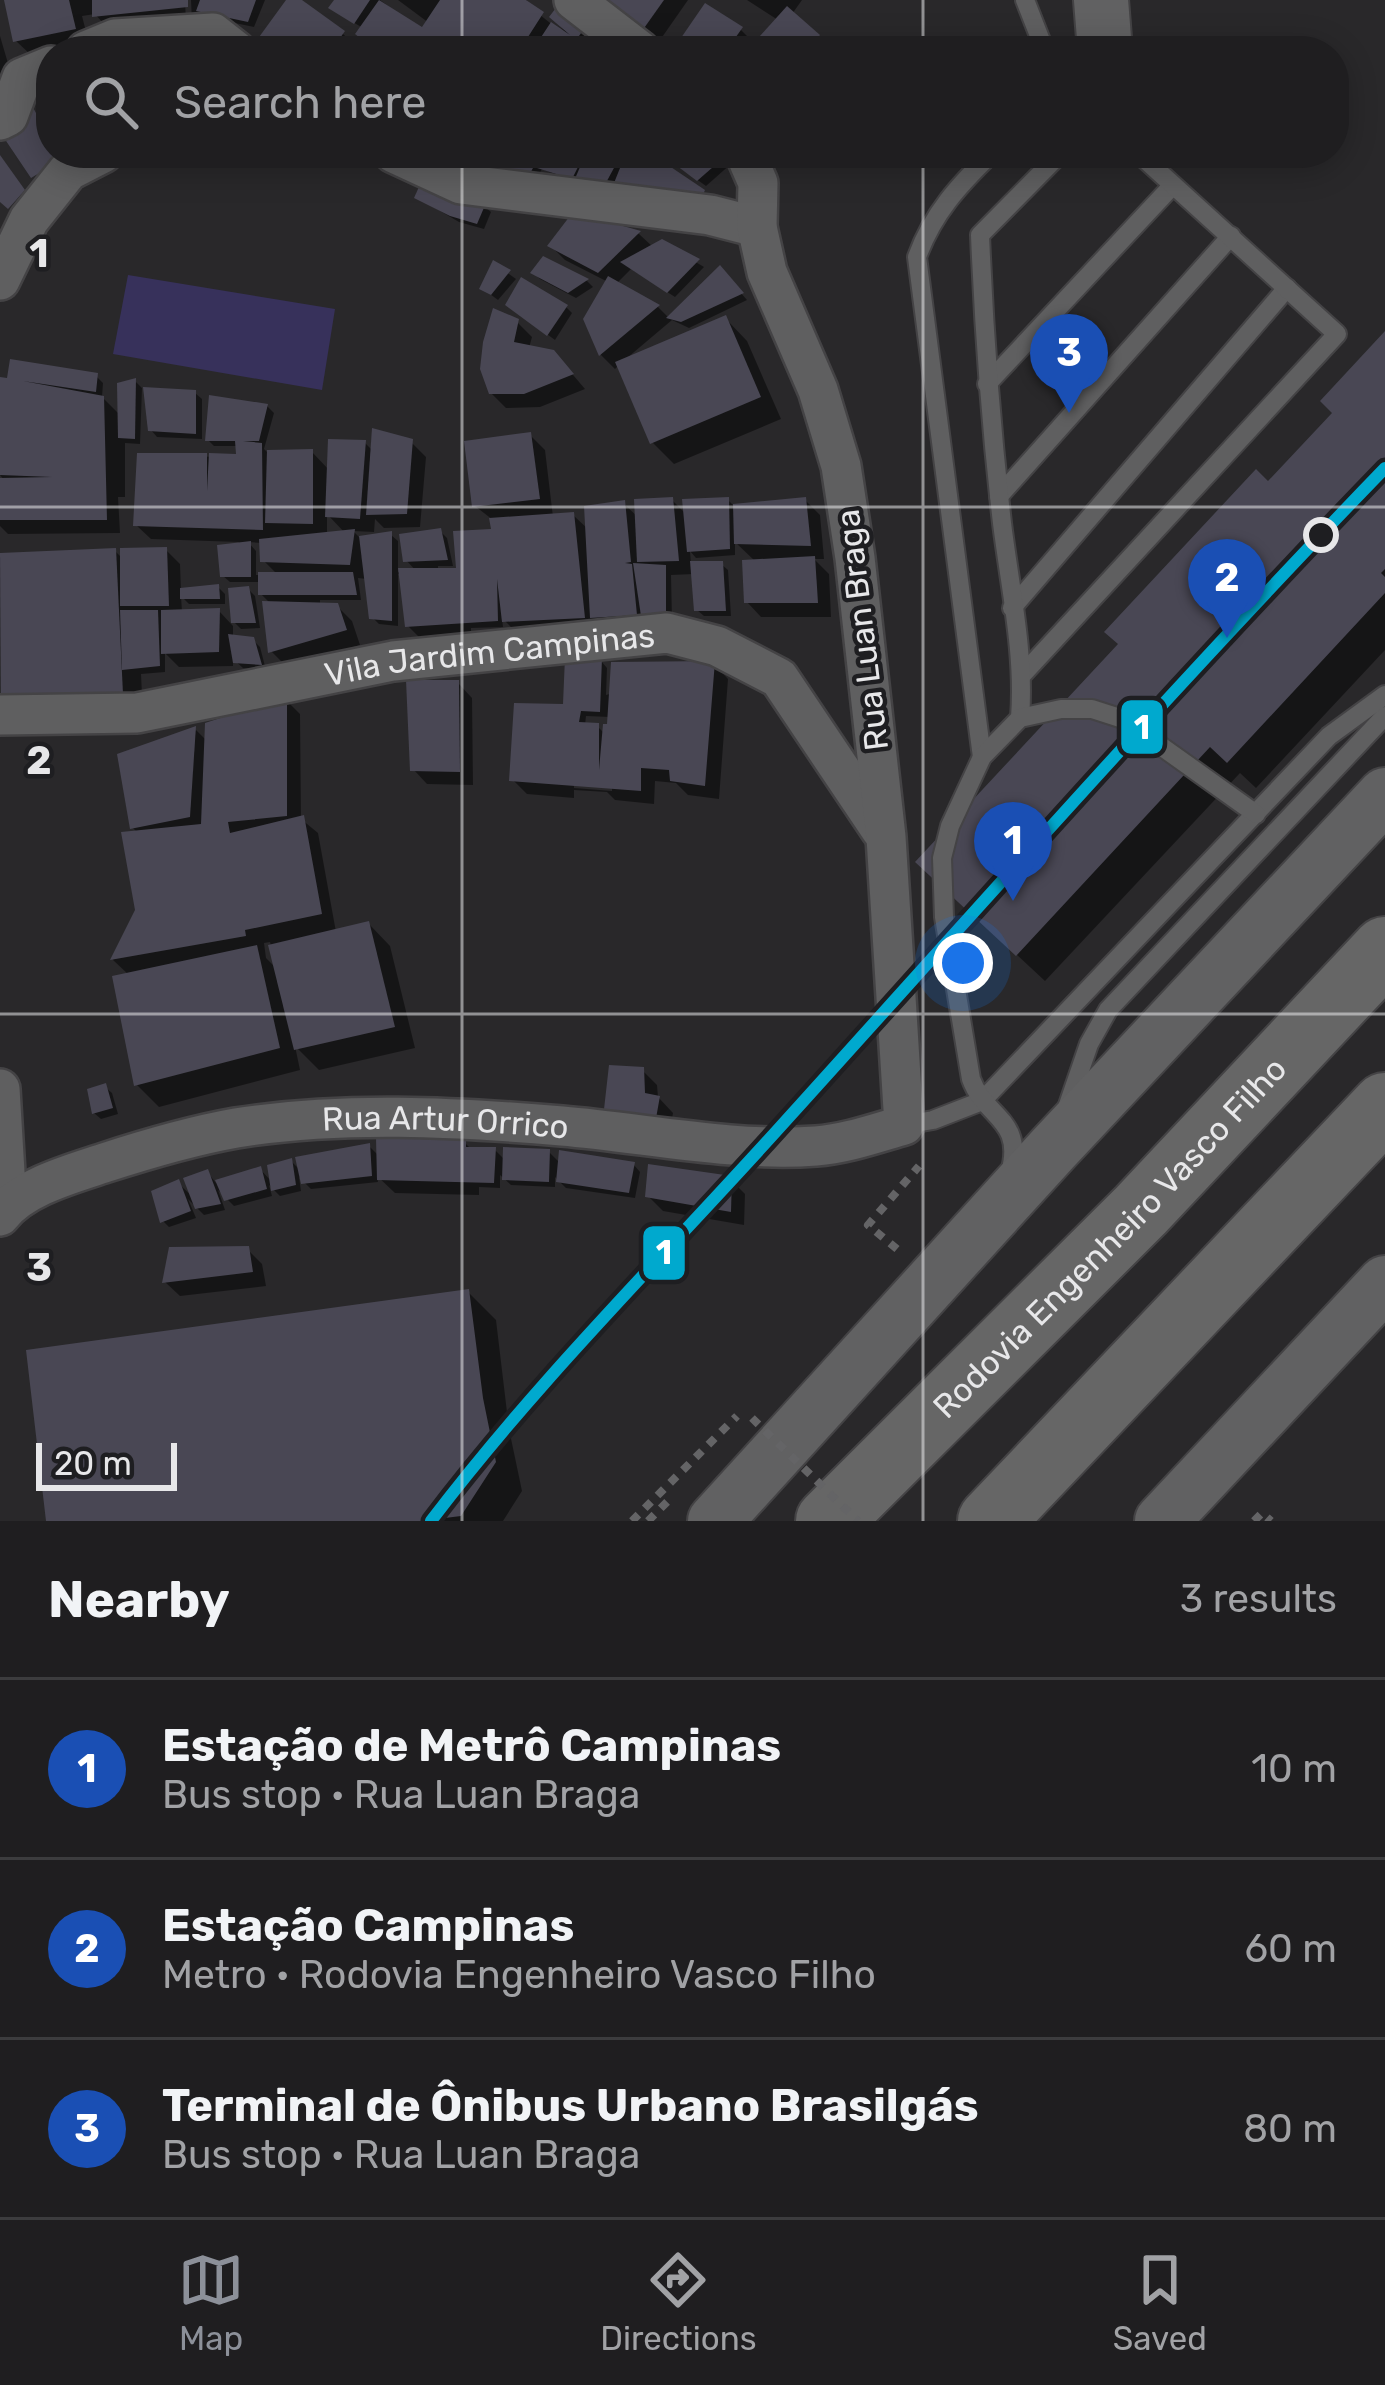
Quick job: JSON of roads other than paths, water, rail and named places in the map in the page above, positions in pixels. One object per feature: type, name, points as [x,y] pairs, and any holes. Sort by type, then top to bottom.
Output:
[{"type":"highway","name":"Rodovia Engenheiro Vasco Filho","points":[[829,1521],[1141,1210],[1385,950]]},
{"type":"highway","points":[[992,1521],[1385,1106]]},
{"type":"main road","points":[[1101,0],[1104,36]]},
{"type":"main road","points":[[715,1521],[1000,1206],[1385,795]]},
{"type":"main road","points":[[1162,1521],[1385,1283]]},
{"type":"street","points":[[574,0],[621,36]]},
{"type":"street","points":[[164,36],[217,36]]},
{"type":"street","points":[[0,120],[8,116],[22,78],[36,72]]},
{"type":"street","points":[[0,280],[29,220],[74,168]]},
{"type":"street","points":[[426,168],[460,184],[710,215],[758,227]]},
{"type":"street","name":"Rua Luan Braga","points":[[752,168],[758,183],[758,227],[766,272],[818,390],[841,466],[886,837],[904,1125]]},
{"type":"street","name":"Vila Jardim Campinas","points":[[0,715],[137,713],[393,661],[667,633],[717,646],[779,678],[886,837]]},
{"type":"street","points":[[0,1089],[4,1211]]},
{"type":"street","name":"Rua Artur Orrico","points":[[4,1211],[63,1177],[163,1144],[237,1128],[326,1120],[521,1123],[781,1148],[822,1146],[904,1125]]},
{"type":"lane","points":[[1025,0],[1039,36]]},
{"type":"lane","points":[[977,168],[952,192],[917,256],[982,757]]},
{"type":"lane","points":[[1020,718],[1023,674],[987,384],[980,235],[1046,168]]},
{"type":"lane","points":[[1023,674],[1337,334],[1154,168]]},
{"type":"lane","points":[[987,384],[1173,185]]},
{"type":"lane","points":[[999,496],[1231,236]]},
{"type":"lane","points":[[1012,608],[1287,288]]},
{"type":"lane","points":[[904,1125],[933,1120],[982,1101],[1329,736],[1385,694]]},
{"type":"lane","points":[[1000,1206],[1012,1164],[1012,1137],[1004,1118],[982,1101],[971,1078],[941,893],[942,858],[950,826],[982,757],[1020,718],[1061,709],[1092,710],[1123,719],[1256,814]]},
{"type":"lane","points":[[1053,1149],[1088,1044],[1108,1010],[1385,716]]},
{"type":"place","name":"Terminal de Ônibus Urbano Brasilgás","points":[[1069,413]]},
{"type":"place","name":"Estação Campinas","points":[[1227,638]]},
{"type":"place","name":"Estação de Metrô Campinas","points":[[1013,901]]}]
